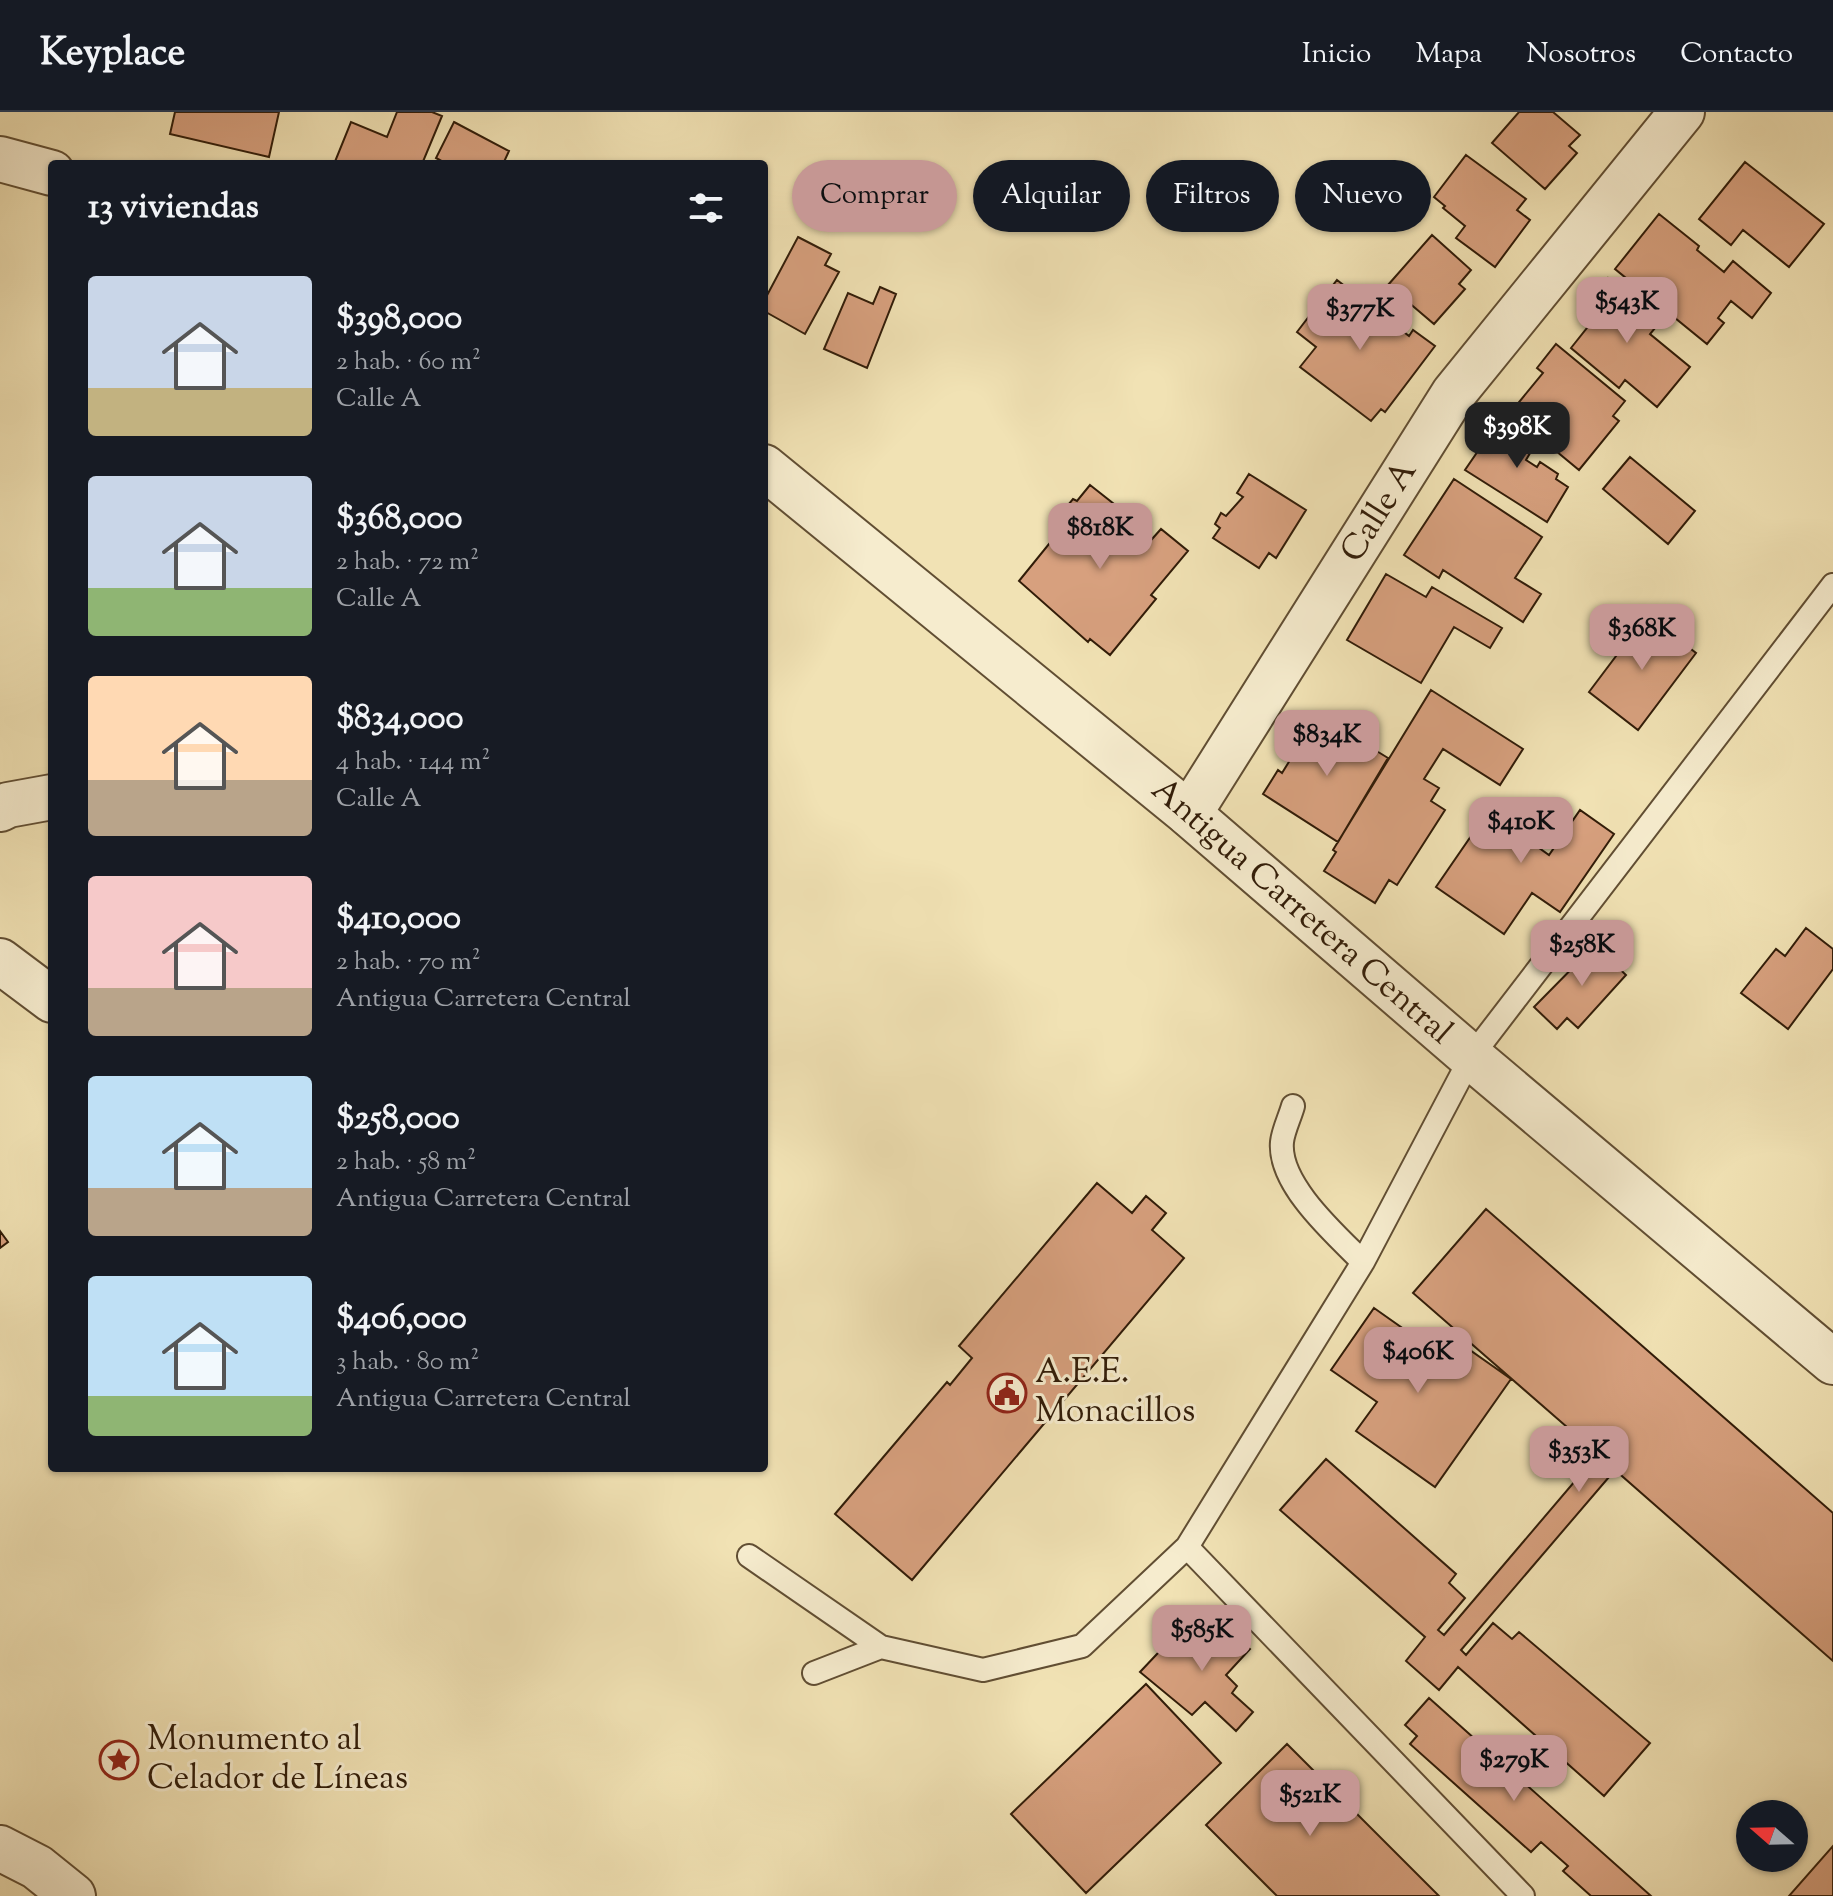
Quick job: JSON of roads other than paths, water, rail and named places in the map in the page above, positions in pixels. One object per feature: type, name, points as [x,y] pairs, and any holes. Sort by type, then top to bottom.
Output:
[{"type":"street","name":"Calle A","points":[[1189,814],[1454,393],[1682,112]]},
{"type":"street","points":[[0,159],[48,172]]},
{"type":"street","name":"Antigua Carretera Central","points":[[768,470],[1189,814],[1833,1362]]},
{"type":"street","points":[[0,809],[48,798]]},
{"type":"street","points":[[0,961],[48,997]]},
{"type":"street","points":[[0,1848],[37,1867],[73,1896]]},
{"type":"lane","points":[[749,1556],[881,1647],[983,1670],[1082,1646],[1187,1547],[1363,1262],[1471,1057],[1833,585]]},
{"type":"lane","points":[[1293,1106],[1281,1142],[1289,1178],[1326,1224],[1363,1262]]},
{"type":"lane","points":[[1187,1547],[1523,1896]]},
{"type":"lane","points":[[814,1673],[881,1647]]},
{"type":"place","name":"A.E.E. Monacillos","points":[[1007,1393]]},
{"type":"place","name":"Monumento al Celador de Líneas","points":[[119,1760]]}]
